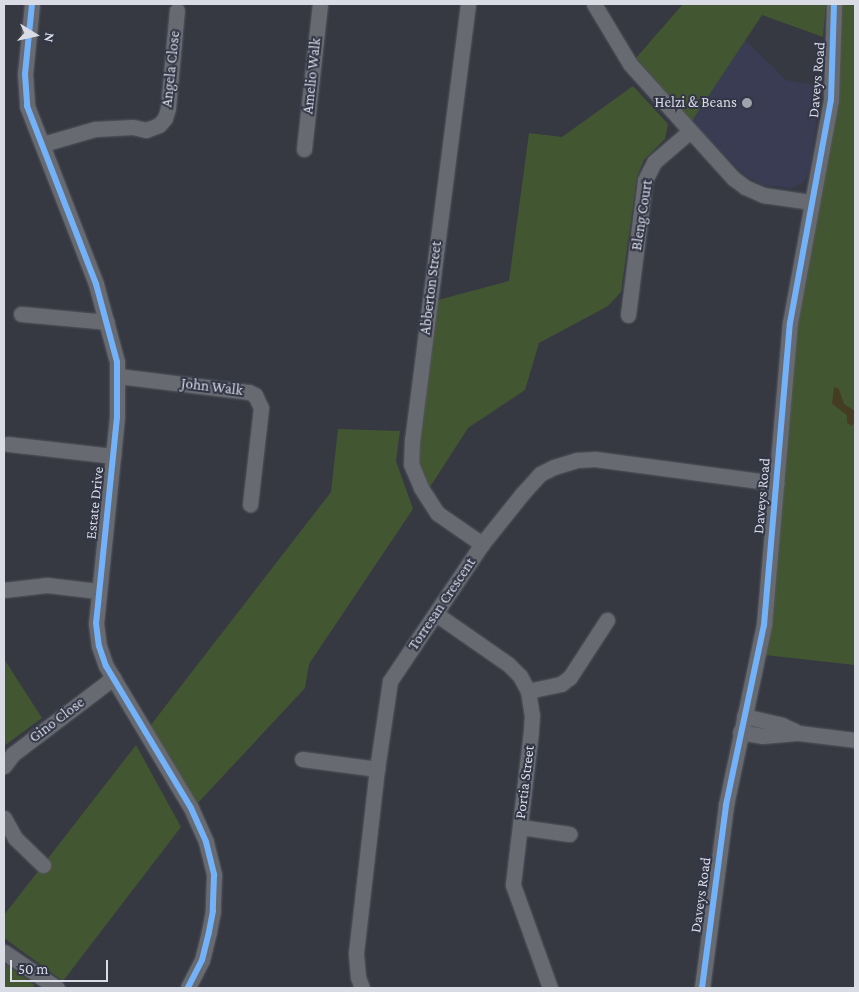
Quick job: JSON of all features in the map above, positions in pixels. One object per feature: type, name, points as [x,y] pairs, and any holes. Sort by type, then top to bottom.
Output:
[{"type":"street","name":"Estate Drive","points":[[32,4],[25,74],[28,106],[108,322],[118,376],[113,456],[98,591],[96,622],[99,646],[113,678],[190,808],[206,842],[212,866],[213,911],[209,932],[202,960],[188,988]]},
{"type":"street","name":"Amelio Walk","points":[[304,149],[320,4]]},
{"type":"street","name":"Abberton Street","points":[[468,4],[412,439],[411,464],[421,488],[437,513],[482,544]]},
{"type":"street","points":[[594,4],[630,64],[733,178],[745,188],[763,195],[811,202]]},
{"type":"street","name":"Daveys Road","points":[[702,988],[726,805],[764,625],[790,323],[831,100],[834,4]]},
{"type":"street","name":"Angela Close","points":[[43,144],[95,128],[146,130],[159,125],[165,118],[168,108],[177,10]]},
{"type":"street","name":"Bleng Court","points":[[628,315],[645,180],[654,162],[690,132]]},
{"type":"street","points":[[21,314],[108,322]]},
{"type":"street","name":"John Walk","points":[[118,376],[249,392],[255,395],[261,408],[250,504]]},
{"type":"street","points":[[8,444],[113,456]]},
{"type":"street","name":"Torresan Crescent","points":[[362,988],[358,977],[356,953],[377,768],[390,681],[482,544],[540,474],[554,467],[577,460],[595,460],[776,483]]},
{"type":"street","points":[[4,590],[47,585],[98,591]]},
{"type":"street","name":"Portia Street","points":[[436,614],[508,664],[520,676],[528,691],[532,715],[531,731],[513,885],[550,988]]},
{"type":"street","points":[[528,691],[561,684],[570,677],[607,620]]},
{"type":"street","name":"Gino Close","points":[[4,766],[13,754],[113,678]]},
{"type":"street","points":[[744,716],[782,725],[799,733]]},
{"type":"street","points":[[740,732],[762,736],[799,733],[855,740]]},
{"type":"street","points":[[302,759],[377,768]]},
{"type":"street","points":[[4,818],[14,838],[43,865]]},
{"type":"street","points":[[520,827],[570,834]]},
{"type":"street","points":[[4,952],[50,986]]},
{"type":"shaded area","points":[[745,40],[786,80],[821,86],[810,169],[804,182],[792,188],[763,185],[743,174],[692,121]]},
{"type":"green space","points":[[683,4],[826,4],[823,37],[762,15],[692,121],[636,58]]},
{"type":"green space","points":[[841,4],[855,4],[855,665],[765,655],[789,331]]},
{"type":"green space","points":[[633,86],[668,124],[665,139],[644,160],[637,177],[621,292],[608,306],[539,343],[525,390],[468,428],[430,487],[417,460],[417,439],[438,300],[509,281],[529,133],[562,137]]},
{"type":"green space","points":[[338,429],[400,431],[396,461],[413,509],[309,664],[305,688],[197,804],[150,726],[331,492]]},
{"type":"green space","points":[[4,659],[42,718],[4,746]]},
{"type":"green space","points":[[136,745],[181,827],[63,981],[4,938],[4,915]]},
{"type":"green space","points":[[4,963],[35,985],[32,988],[4,988]]},
{"type":"sand","points":[[834,387],[839,389],[844,404],[855,411],[855,421],[852,426],[847,423],[847,415],[832,404]]},
{"type":"cycle path","points":[[32,4],[25,74],[27,106],[96,284],[117,362],[117,417],[96,623],[99,646],[106,666],[191,808],[206,842],[214,875],[213,911],[209,932],[202,960],[188,988]]},
{"type":"cycle path","points":[[702,988],[726,805],[764,625],[790,323],[831,100],[834,4]]},
{"type":"place","name":"Helzi & Beans","points":[[747,103]]}]
